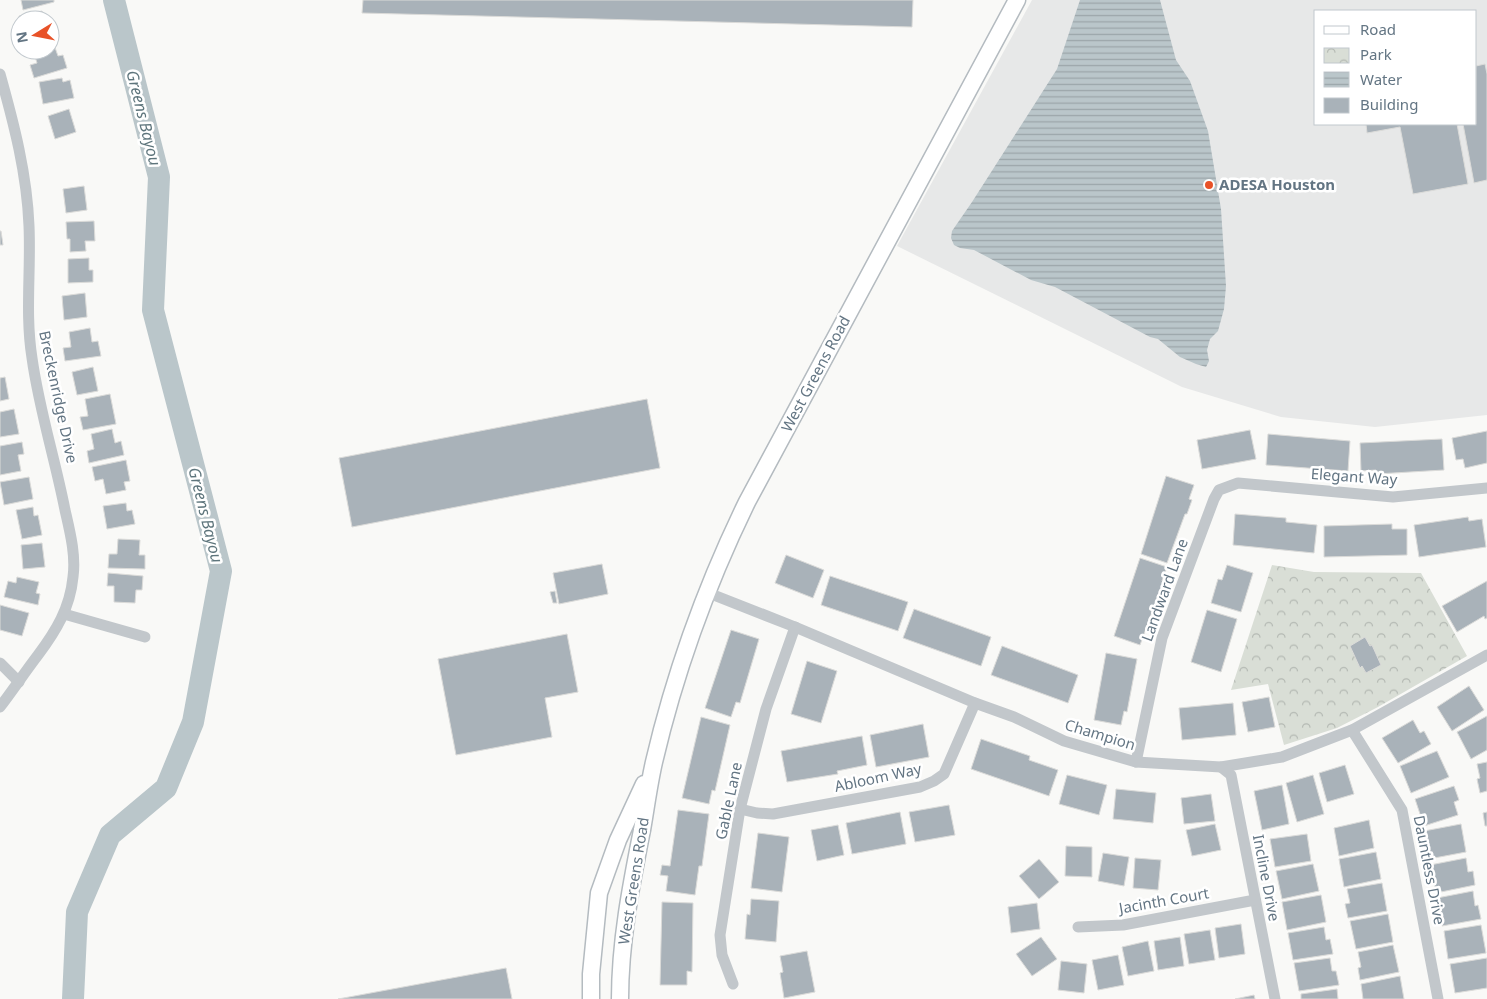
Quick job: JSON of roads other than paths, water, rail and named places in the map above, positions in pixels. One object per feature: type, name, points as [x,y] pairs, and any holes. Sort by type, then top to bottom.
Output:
[{"type":"main road","name":"West Greens Road","points":[[620,999],[620,976],[626,927],[653,764],[669,702],[706,592],[723,551],[747,502],[1017,0]]},
{"type":"main road","name":"West Greens Road","points":[[591,999],[591,974],[599,893],[618,840],[653,764]]},
{"type":"street","name":"Breckenridge Drive","points":[[0,74],[19,148],[26,187],[30,278],[28,325],[32,360],[59,479],[72,549],[73,577],[64,614],[47,644],[0,707]]},
{"type":"street","name":"Elegant Way","points":[[1219,490],[1238,483],[1393,497],[1487,488]]},
{"type":"street","name":"Landward Lane","points":[[1136,762],[1162,638],[1219,490]]},
{"type":"street","name":"Champion","points":[[706,592],[795,627],[975,703],[1014,716],[1064,741],[1136,762],[1221,767],[1282,757],[1352,730],[1485,661]]},
{"type":"street","points":[[64,614],[145,637]]},
{"type":"street","name":"Gable Lane","points":[[733,984],[722,955],[720,934],[740,808],[766,709],[795,627]]},
{"type":"street","points":[[0,662],[19,682]]},
{"type":"street","name":"Abloom Way","points":[[740,808],[757,813],[773,814],[920,787],[934,781],[944,774],[975,703]]},
{"type":"street","name":"Dauntless Drive","points":[[1352,730],[1402,810],[1438,999]]},
{"type":"street","name":"Incline Drive","points":[[1221,767],[1231,775],[1275,999]]},
{"type":"street","name":"Jacinth Court","points":[[1078,926],[1123,925],[1255,900]]},
{"type":"water","points":[[1080,0],[1160,0],[1176,60],[1190,81],[1208,131],[1221,209],[1226,286],[1224,309],[1218,331],[1210,339],[1207,350],[1209,361],[1206,367],[1180,357],[1158,339],[1150,337],[1055,287],[1031,280],[974,250],[954,245],[951,238],[952,231],[1057,69]]},
{"type":"waterway","name":"Greens Bayou","points":[[73,999],[77,912],[110,835],[166,788],[193,722],[221,571],[153,310],[159,177],[114,0]]},
{"type":"place","name":"ADESA Houston","points":[[1209,185]]}]
